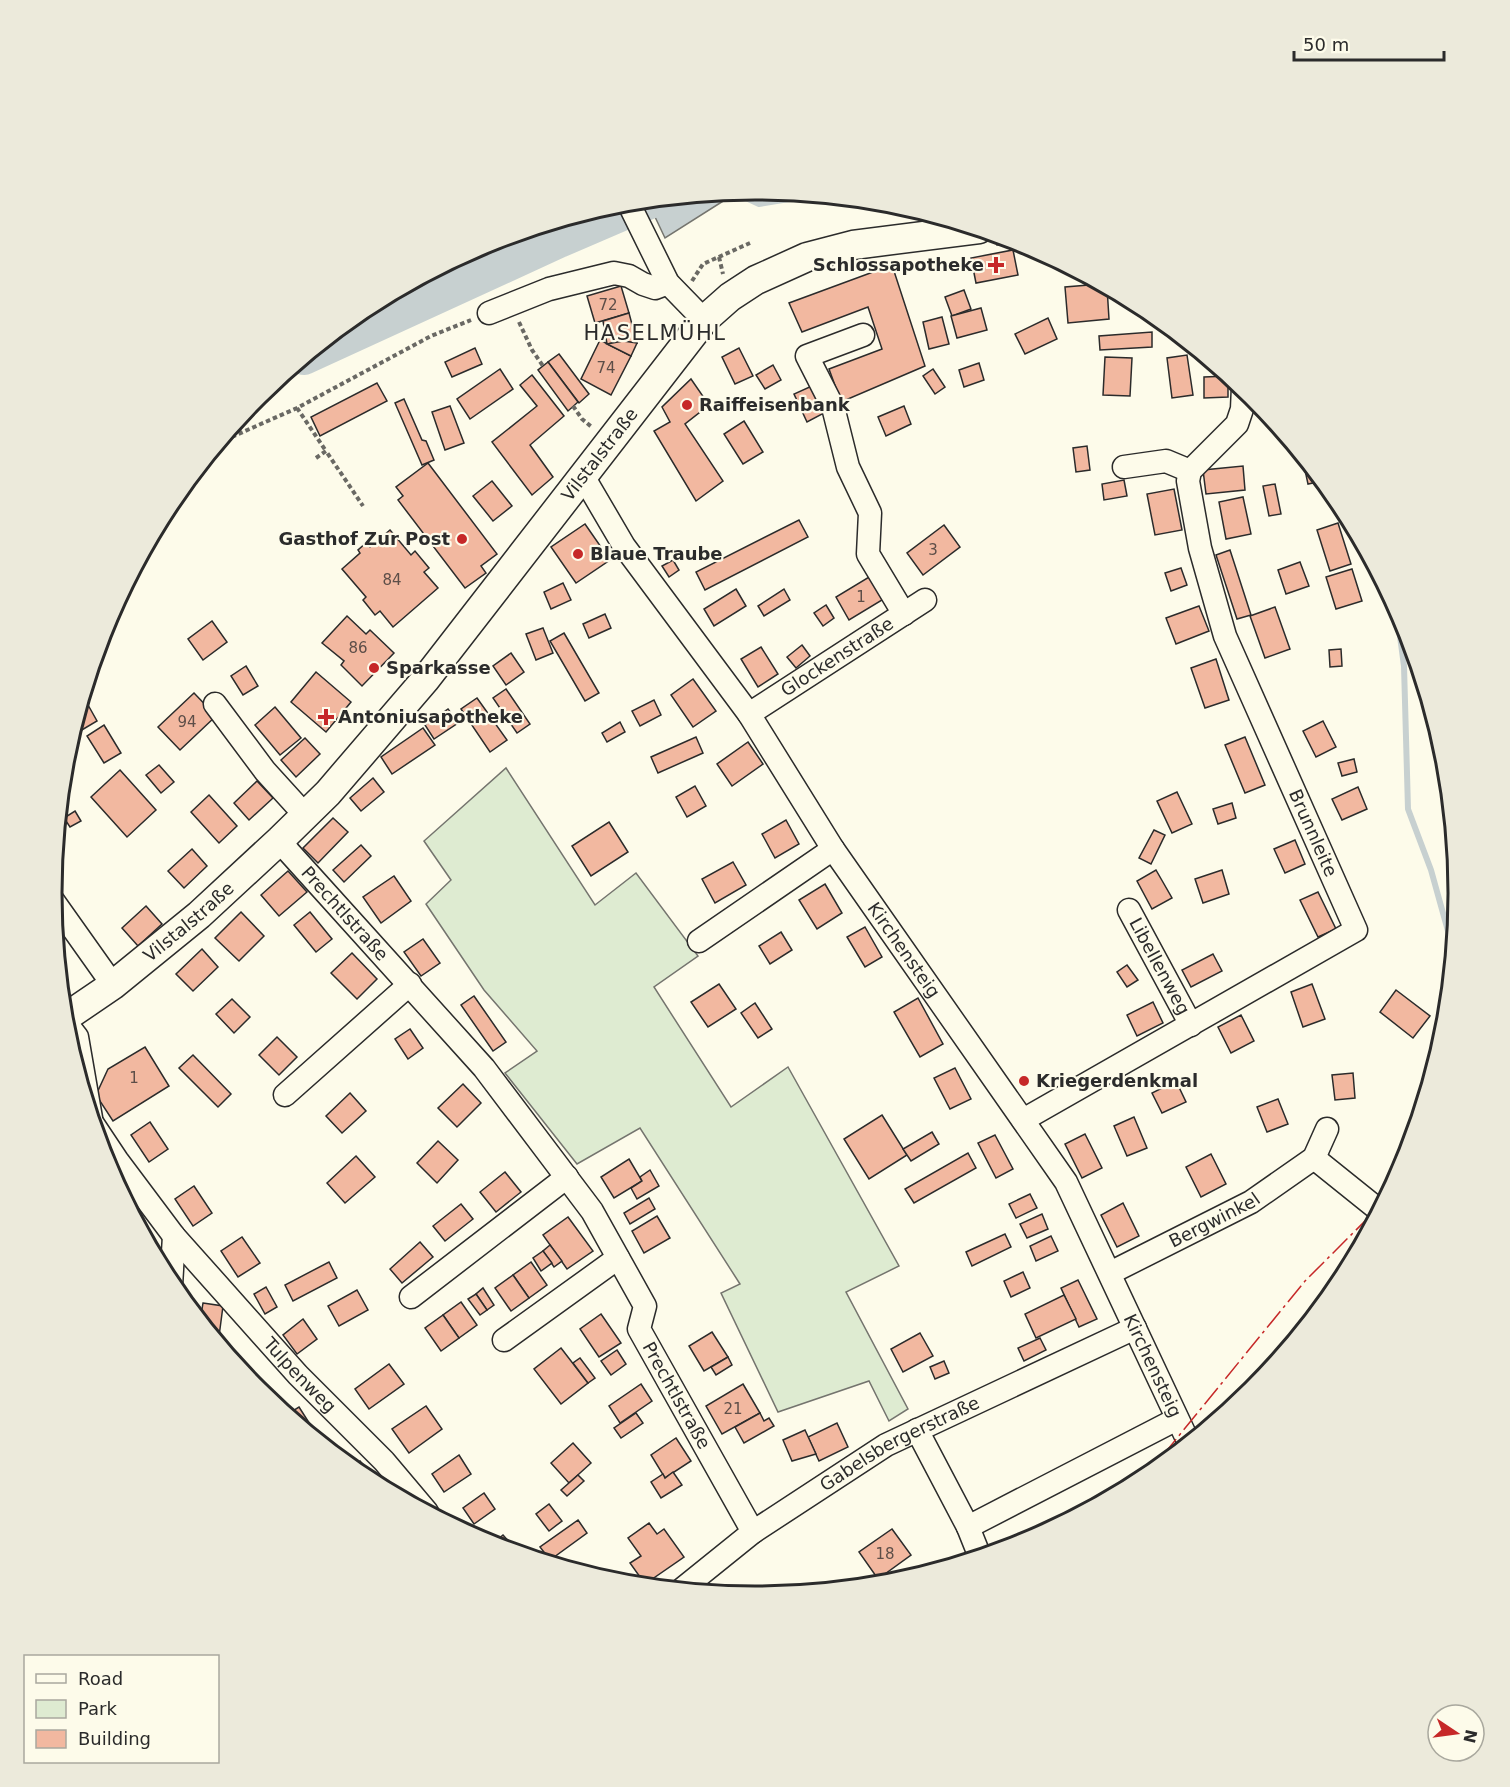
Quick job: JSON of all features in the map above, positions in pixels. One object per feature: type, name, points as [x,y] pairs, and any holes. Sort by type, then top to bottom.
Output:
[{"type":"main road","name":"Vilstalstraße","points":[[72,1013],[113,985],[200,915],[328,793],[425,680],[704,320],[730,297],[756,280],[807,257],[853,245],[977,237]]},
{"type":"street","points":[[633,211],[668,281],[704,320]]},
{"type":"street","points":[[489,313],[549,290],[614,273],[628,276],[656,288],[668,281]]},
{"type":"street","points":[[862,335],[807,356],[833,407],[848,467],[870,513],[868,554],[904,614]]},
{"type":"street","points":[[1124,467],[1166,461],[1190,471],[1237,424],[1242,401]]},
{"type":"street","name":"Brunnleite","points":[[1023,1120],[1356,930],[1225,636],[1200,548],[1188,481],[1190,471]]},
{"type":"street","name":"Kirchensteig","points":[[584,476],[632,540],[748,714],[833,849],[1066,1182],[1186,1437]]},
{"type":"street","name":"Glockenstraße","points":[[748,714],[925,600]]},
{"type":"street","points":[[215,704],[266,771],[305,815]]},
{"type":"street","name":"Prechtlstraße","points":[[280,840],[484,1068],[592,1211],[645,1306],[639,1329],[753,1532]]},
{"type":"street","points":[[699,941],[833,849]]},
{"type":"street","name":"Libellenweg","points":[[1129,910],[1191,1025]]},
{"type":"street","points":[[62,914],[113,985]]},
{"type":"street","points":[[285,1095],[410,984]]},
{"type":"street","points":[[1327,1129],[1314,1158],[1374,1206]]},
{"type":"street","name":"Tulpenweg","points":[[111,1151],[174,1236],[298,1375],[384,1461],[415,1498]]},
{"type":"street","name":"Bergwinkel","points":[[1110,1273],[1251,1202],[1314,1158]]},
{"type":"street","points":[[411,1298],[567,1177]]},
{"type":"street","points":[[172,1269],[174,1236]]},
{"type":"street","points":[[504,1341],[618,1258]]},
{"type":"street","name":"Gabelsbergerstraße","points":[[689,1584],[753,1532],[886,1445],[1135,1328]]},
{"type":"street","points":[[968,1527],[1177,1419]]},
{"type":"street","points":[[917,1430],[968,1527],[977,1550]]},
{"type":"path","points":[[668,281],[693,280],[703,264],[750,243]]},
{"type":"path","points":[[510,304],[532,350],[543,366]]},
{"type":"path","points":[[234,436],[297,408],[431,336],[489,313]]},
{"type":"path","points":[[297,408],[363,506]]},
{"type":"path","points":[[316,458],[326,451]]},
{"type":"green space","points":[[506,768],[595,905],[636,873],[698,956],[654,987],[731,1107],[788,1067],[899,1266],[846,1292],[908,1409],[889,1421],[869,1381],[778,1412],[721,1293],[740,1284],[640,1128],[577,1164],[505,1073],[537,1051],[484,990],[426,904],[451,880],[424,841]]},
{"type":"shaded area","points":[[724,201],[665,238],[651,208]]},
{"type":"building","points":[[1012,250],[1018,275],[976,283],[971,258]]},
{"type":"building","points":[[892,265],[925,366],[841,402],[829,369],[882,349],[868,307],[802,332],[789,303]]},
{"type":"building","points":[[1087,285],[1108,297],[1109,319],[1068,323],[1065,287]]},
{"type":"building","points":[[621,286],[629,313],[595,323],[587,296]]},
{"type":"building","points":[[964,290],[971,309],[952,316],[945,297]]},
{"type":"building","points":[[981,308],[987,330],[957,338],[951,316]]},
{"type":"building","points":[[629,313],[637,343],[623,341],[607,344],[603,321]]},
{"type":"building","points":[[942,317],[949,344],[929,349],[923,322]]},
{"type":"building","points":[[1048,318],[1057,339],[1025,354],[1015,334]]},
{"type":"building","points":[[1152,332],[1152,347],[1100,350],[1099,336]]},
{"type":"building","points":[[600,340],[631,356],[611,395],[581,379]]},
{"type":"building","points":[[623,341],[637,343],[631,356],[607,344]]},
{"type":"building","points":[[475,348],[482,364],[452,377],[445,362]]},
{"type":"building","points":[[739,348],[753,376],[735,384],[722,357]]},
{"type":"building","points":[[559,354],[589,394],[579,403],[548,362]]},
{"type":"building","points":[[1187,355],[1193,395],[1172,398],[1167,358]]},
{"type":"building","points":[[1105,357],[1132,358],[1130,396],[1103,395]]},
{"type":"building","points":[[548,362],[578,402],[568,411],[538,370]]},
{"type":"building","points":[[979,363],[984,380],[964,387],[959,370]]},
{"type":"building","points":[[773,365],[781,380],[765,389],[756,375]]},
{"type":"building","points":[[500,369],[513,389],[470,419],[457,399]]},
{"type":"building","points":[[933,369],[945,387],[935,394],[923,376]]},
{"type":"building","points":[[532,375],[564,416],[530,445],[553,477],[532,495],[492,442],[537,406],[520,385]]},
{"type":"building","points":[[1217,376],[1228,387],[1228,397],[1204,398],[1204,377]]},
{"type":"building","points":[[691,379],[709,405],[685,424],[723,481],[696,501],[654,431],[670,422],[662,407]]},
{"type":"building","points":[[377,383],[387,401],[320,436],[311,417]]},
{"type":"building","points":[[814,385],[826,412],[807,422],[794,394]]},
{"type":"building","points":[[404,399],[422,440],[426,441],[434,460],[422,465],[395,403]]},
{"type":"building","points":[[450,406],[464,443],[445,450],[432,412]]},
{"type":"building","points":[[904,406],[911,424],[886,436],[878,417]]},
{"type":"building","points":[[744,421],[763,452],[743,464],[724,434]]},
{"type":"building","points":[[1087,446],[1090,470],[1076,472],[1073,448]]},
{"type":"building","points":[[428,463],[497,554],[481,566],[486,573],[465,588],[398,500],[403,496],[396,487]]},
{"type":"building","points":[[1243,466],[1245,490],[1206,494],[1203,470]]},
{"type":"building","points":[[1305,471],[1314,483],[1308,484]]},
{"type":"building","points":[[1124,480],[1127,496],[1104,500],[1102,484]]},
{"type":"building","points":[[492,481],[512,506],[493,521],[473,496]]},
{"type":"building","points":[[1275,484],[1281,514],[1269,516],[1263,486]]},
{"type":"building","points":[[1174,489],[1182,530],[1155,535],[1147,494]]},
{"type":"building","points":[[1243,497],[1251,534],[1226,539],[1219,502]]},
{"type":"building","points":[[799,520],[808,537],[705,590],[696,572]]},
{"type":"building","points":[[1338,523],[1351,564],[1330,571],[1317,530]]},
{"type":"building","points":[[585,524],[610,560],[576,583],[551,547]]},
{"type":"building","points":[[944,525],[960,547],[923,575],[907,553]]},
{"type":"building","points":[[390,530],[411,555],[415,551],[429,568],[424,572],[438,588],[393,627],[380,611],[375,615],[363,600],[366,597],[342,569],[360,553],[358,550],[366,543],[370,547]]},
{"type":"building","points":[[1230,550],[1251,615],[1237,619],[1216,555]]},
{"type":"building","points":[[673,560],[679,570],[669,577],[662,566]]},
{"type":"building","points":[[1300,562],[1309,586],[1286,594],[1278,570]]},
{"type":"building","points":[[1181,568],[1187,585],[1171,591],[1165,573]]},
{"type":"building","points":[[1352,569],[1362,601],[1336,609],[1326,577]]},
{"type":"building","points":[[874,574],[887,597],[849,620],[836,597]]},
{"type":"building","points":[[563,583],[571,600],[551,609],[544,592]]},
{"type":"building","points":[[736,589],[746,606],[714,626],[704,609]]},
{"type":"building","points":[[784,589],[790,600],[764,616],[758,606]]},
{"type":"building","points":[[826,605],[834,618],[823,626],[814,613]]},
{"type":"building","points":[[1199,606],[1209,631],[1176,644],[1166,618]]},
{"type":"building","points":[[1275,607],[1290,649],[1265,658],[1250,616]]},
{"type":"building","points":[[605,614],[611,628],[589,638],[583,624]]},
{"type":"building","points":[[347,616],[366,634],[370,630],[394,653],[362,686],[341,665],[344,661],[322,643]]},
{"type":"building","points":[[212,621],[227,642],[203,660],[188,639]]},
{"type":"building","points":[[543,628],[553,653],[536,660],[526,634]]},
{"type":"building","points":[[564,633],[599,693],[585,701],[550,641]]},
{"type":"building","points":[[802,645],[810,656],[796,668],[787,657]]},
{"type":"building","points":[[761,647],[778,674],[758,687],[741,659]]},
{"type":"building","points":[[1341,649],[1342,666],[1330,667],[1329,650]]},
{"type":"building","points":[[511,653],[524,672],[506,685],[493,666]]},
{"type":"building","points":[[1216,659],[1229,700],[1205,708],[1191,668]]},
{"type":"building","points":[[246,666],[258,686],[243,695],[231,676]]},
{"type":"building","points":[[316,672],[351,702],[326,732],[291,702]]},
{"type":"building","points":[[693,679],[716,711],[693,727],[671,695]]},
{"type":"building","points":[[506,689],[530,724],[517,733],[493,698]]},
{"type":"building","points":[[194,693],[216,716],[180,750],[158,727]]},
{"type":"building","points":[[477,698],[507,740],[490,752],[461,709]]},
{"type":"building","points":[[654,700],[661,715],[640,726],[632,711]]},
{"type":"building","points":[[88,705],[97,721],[81,730]]},
{"type":"building","points":[[275,707],[301,738],[280,755],[255,725]]},
{"type":"building","points":[[448,709],[458,723],[434,739],[425,725]]},
{"type":"building","points":[[1323,721],[1336,747],[1316,757],[1303,731]]},
{"type":"building","points":[[620,722],[625,732],[607,742],[602,733]]},
{"type":"building","points":[[104,725],[121,753],[104,763],[87,736]]},
{"type":"building","points":[[423,728],[435,745],[392,774],[381,757]]},
{"type":"building","points":[[696,737],[703,753],[658,773],[651,757]]},
{"type":"building","points":[[1245,737],[1265,785],[1245,793],[1225,745]]},
{"type":"building","points":[[305,738],[320,754],[296,777],[281,760]]},
{"type":"building","points":[[748,742],[763,764],[732,786],[717,764]]},
{"type":"building","points":[[1354,759],[1357,772],[1342,776],[1338,763]]},
{"type":"building","points":[[159,765],[174,782],[161,793],[146,775]]},
{"type":"building","points":[[120,770],[156,810],[127,837],[91,797]]},
{"type":"building","points":[[373,778],[384,792],[361,811],[350,798]]},
{"type":"building","points":[[257,781],[273,798],[249,820],[234,803]]},
{"type":"building","points":[[695,786],[706,806],[687,817],[676,797]]},
{"type":"building","points":[[1358,787],[1367,809],[1342,820],[1332,799]]},
{"type":"building","points":[[1177,792],[1192,824],[1172,833],[1157,801]]},
{"type":"building","points":[[209,795],[237,826],[219,843],[191,812]]},
{"type":"building","points":[[1232,803],[1236,818],[1218,824],[1213,809]]},
{"type":"building","points":[[75,811],[81,821],[70,827],[66,817]]},
{"type":"building","points":[[333,818],[348,832],[318,863],[303,848]]},
{"type":"building","points":[[786,820],[799,844],[775,858],[762,834]]},
{"type":"building","points":[[609,822],[628,852],[591,876],[572,846]]},
{"type":"building","points":[[1154,830],[1165,835],[1151,864],[1139,858]]},
{"type":"building","points":[[1295,840],[1305,864],[1285,873],[1274,849]]},
{"type":"building","points":[[361,845],[371,856],[344,882],[333,870]]},
{"type":"building","points":[[192,849],[207,866],[184,888],[168,871]]},
{"type":"building","points":[[733,862],[746,885],[715,903],[702,879]]},
{"type":"building","points":[[1156,870],[1172,898],[1152,909],[1137,881]]},
{"type":"building","points":[[1222,870],[1229,894],[1203,903],[1195,879]]},
{"type":"building","points":[[288,871],[307,892],[279,916],[261,895]]},
{"type":"building","points":[[394,876],[411,901],[381,923],[363,897]]},
{"type":"building","points":[[825,884],[842,913],[817,929],[799,900]]},
{"type":"building","points":[[1318,892],[1336,929],[1318,937],[1300,900]]},
{"type":"building","points":[[146,906],[162,924],[138,946],[122,928]]},
{"type":"building","points":[[241,912],[264,936],[239,961],[215,938]]},
{"type":"building","points":[[310,912],[332,939],[316,952],[294,925]]},
{"type":"building","points":[[865,927],[882,957],[865,967],[847,937]]},
{"type":"building","points":[[781,932],[792,950],[770,964],[759,946]]},
{"type":"building","points":[[423,939],[440,963],[421,976],[404,952]]},
{"type":"building","points":[[202,949],[218,967],[193,991],[176,974]]},
{"type":"building","points":[[352,953],[377,979],[357,999],[331,973]]},
{"type":"building","points":[[1213,954],[1222,971],[1191,987],[1182,970]]},
{"type":"building","points":[[1127,965],[1138,980],[1127,987],[1117,972]]},
{"type":"building","points":[[719,984],[736,1009],[708,1027],[691,1002]]},
{"type":"building","points":[[1312,984],[1325,1019],[1303,1027],[1291,992]]},
{"type":"building","points":[[1396,990],[1430,1016],[1413,1038],[1380,1012]]},
{"type":"building","points":[[474,996],[506,1042],[493,1051],[461,1005]]},
{"type":"building","points":[[918,998],[943,1044],[920,1057],[894,1012]]},
{"type":"building","points":[[232,999],[250,1017],[234,1033],[216,1014]]},
{"type":"building","points":[[1153,1002],[1163,1023],[1137,1036],[1127,1015]]},
{"type":"building","points":[[755,1003],[772,1029],[758,1038],[741,1013]]},
{"type":"building","points":[[1241,1015],[1254,1041],[1231,1053],[1218,1027]]},
{"type":"building","points":[[410,1029],[423,1048],[408,1059],[395,1039]]},
{"type":"building","points":[[277,1037],[297,1057],[279,1075],[259,1055]]},
{"type":"building","points":[[145,1047],[169,1086],[113,1121],[96,1095],[108,1069]]},
{"type":"building","points":[[193,1055],[231,1094],[218,1107],[179,1068]]},
{"type":"building","points":[[955,1068],[971,1099],[950,1109],[934,1078]]},
{"type":"building","points":[[1353,1073],[1355,1098],[1335,1100],[1332,1075]]},
{"type":"building","points":[[1176,1081],[1186,1102],[1162,1113],[1152,1093]]},
{"type":"building","points":[[463,1084],[481,1103],[457,1127],[438,1108]]},
{"type":"building","points":[[350,1093],[366,1111],[342,1133],[326,1116]]},
{"type":"building","points":[[1278,1099],[1288,1124],[1267,1132],[1257,1107]]},
{"type":"building","points":[[882,1115],[907,1155],[869,1179],[844,1139]]},
{"type":"building","points":[[1134,1117],[1147,1148],[1127,1156],[1114,1126]]},
{"type":"building","points":[[150,1122],[168,1149],[149,1162],[131,1135]]},
{"type":"building","points":[[932,1132],[939,1144],[911,1161],[903,1149]]},
{"type":"building","points":[[1085,1134],[1102,1168],[1082,1178],[1065,1144]]},
{"type":"building","points":[[995,1135],[1013,1169],[996,1178],[978,1143]]},
{"type":"building","points":[[438,1141],[458,1160],[437,1183],[417,1163]]},
{"type":"building","points":[[968,1153],[976,1168],[914,1203],[905,1189]]},
{"type":"building","points":[[1211,1154],[1226,1184],[1201,1197],[1186,1167]]},
{"type":"building","points":[[356,1156],[375,1177],[345,1203],[327,1183]]},
{"type":"building","points":[[629,1159],[642,1181],[614,1198],[601,1177]]},
{"type":"building","points":[[650,1170],[659,1186],[637,1199],[631,1188],[642,1181],[640,1177]]},
{"type":"building","points":[[505,1172],[521,1192],[496,1212],[480,1192]]},
{"type":"building","points":[[194,1186],[212,1213],[193,1226],[175,1199]]},
{"type":"building","points":[[1030,1194],[1037,1208],[1016,1218],[1009,1204]]},
{"type":"building","points":[[649,1198],[655,1209],[630,1224],[624,1213]]},
{"type":"building","points":[[1123,1203],[1139,1236],[1117,1247],[1101,1215]]},
{"type":"building","points":[[461,1204],[473,1219],[445,1241],[433,1226]]},
{"type":"building","points":[[1042,1214],[1048,1229],[1027,1238],[1020,1224]]},
{"type":"building","points":[[657,1216],[670,1238],[644,1253],[632,1231]]},
{"type":"building","points":[[568,1217],[593,1251],[567,1269],[543,1235]]},
{"type":"building","points":[[1005,1234],[1011,1247],[972,1266],[966,1252]]},
{"type":"building","points":[[1051,1236],[1058,1251],[1036,1261],[1030,1246]]},
{"type":"building","points":[[242,1237],[260,1263],[238,1277],[221,1251]]},
{"type":"building","points":[[420,1242],[433,1257],[402,1283],[390,1269]]},
{"type":"building","points":[[550,1245],[562,1261],[554,1267],[543,1251]]},
{"type":"building","points":[[543,1251],[552,1263],[541,1271],[533,1258]]},
{"type":"building","points":[[329,1262],[337,1278],[293,1301],[285,1285]]},
{"type":"building","points":[[531,1262],[547,1285],[529,1298],[513,1275]]},
{"type":"building","points":[[1023,1272],[1030,1288],[1011,1297],[1004,1281]]},
{"type":"building","points":[[513,1275],[529,1298],[511,1311],[495,1288]]},
{"type":"building","points":[[1078,1280],[1097,1319],[1079,1327],[1061,1288]]},
{"type":"building","points":[[266,1287],[277,1307],[265,1314],[254,1294]]},
{"type":"building","points":[[483,1288],[494,1305],[487,1310],[476,1294]]},
{"type":"building","points":[[357,1290],[368,1310],[339,1326],[328,1306]]},
{"type":"building","points":[[476,1294],[487,1310],[480,1315],[468,1299]]},
{"type":"building","points":[[1064,1295],[1076,1319],[1036,1338],[1025,1314]]},
{"type":"building","points":[[461,1302],[477,1325],[459,1338],[443,1315]]},
{"type":"building","points":[[203,1303],[223,1306],[219,1333],[205,1316],[202,1311]]},
{"type":"building","points":[[601,1314],[621,1343],[599,1357],[580,1329]]},
{"type":"building","points":[[443,1315],[459,1338],[441,1351],[425,1328]]},
{"type":"building","points":[[303,1319],[317,1339],[297,1354],[283,1335]]},
{"type":"building","points":[[712,1332],[728,1357],[704,1371],[689,1346]]},
{"type":"building","points":[[920,1333],[933,1356],[903,1372],[891,1349]]},
{"type":"building","points":[[1040,1338],[1046,1350],[1024,1361],[1018,1348]]},
{"type":"building","points":[[561,1348],[588,1383],[561,1404],[534,1369]]},
{"type":"building","points":[[617,1350],[626,1364],[611,1375],[601,1361]]},
{"type":"building","points":[[728,1357],[732,1365],[716,1375],[711,1367]]},
{"type":"building","points":[[580,1358],[595,1378],[588,1383],[573,1363]]},
{"type":"building","points":[[944,1361],[949,1373],[935,1379],[930,1367]]},
{"type":"building","points":[[389,1364],[404,1384],[369,1409],[355,1389]]},
{"type":"building","points":[[641,1384],[652,1401],[620,1423],[609,1406]]},
{"type":"building","points":[[743,1384],[760,1413],[722,1434],[706,1406]]},
{"type":"building","points":[[426,1406],[442,1429],[409,1453],[392,1429]]},
{"type":"building","points":[[299,1407],[311,1426],[298,1415],[293,1411]]},
{"type":"building","points":[[636,1413],[643,1423],[621,1438],[614,1428]]},
{"type":"building","points":[[760,1413],[764,1421],[769,1418],[774,1426],[744,1443],[735,1427]]},
{"type":"building","points":[[837,1423],[848,1447],[819,1461],[808,1437]]},
{"type":"building","points":[[805,1430],[816,1454],[792,1461],[783,1440]]},
{"type":"building","points":[[676,1438],[691,1461],[665,1478],[651,1455]]},
{"type":"building","points":[[573,1443],[591,1463],[569,1483],[551,1463]]},
{"type":"building","points":[[459,1455],[471,1474],[444,1492],[432,1474]]},
{"type":"building","points":[[673,1472],[682,1485],[661,1498],[651,1482],[663,1474],[665,1478]]},
{"type":"building","points":[[578,1475],[584,1481],[567,1496],[561,1490]]},
{"type":"building","points":[[484,1493],[495,1509],[474,1524],[463,1508]]},
{"type":"building","points":[[549,1504],[562,1521],[549,1531],[536,1514]]},
{"type":"building","points":[[578,1520],[587,1533],[555,1557],[545,1554],[540,1547]]},
{"type":"building","points":[[649,1523],[657,1534],[664,1529],[684,1557],[652,1579],[640,1577],[630,1563],[641,1556],[628,1538]]},
{"type":"building","points":[[892,1529],[911,1555],[883,1575],[876,1576],[859,1552]]},
{"type":"waterway","points":[[751,200],[759,204],[780,201]]},
{"type":"waterway","points":[[331,345],[623,213]]},
{"type":"waterway","points":[[1401,640],[1404,666],[1408,809],[1431,870],[1447,928]]},
{"type":"power","points":[[1166,1452],[1305,1281],[1367,1219]]},
{"type":"place","name":"Schlossapotheke","points":[[996,265]]},
{"type":"place","name":"Raiffeisenbank","points":[[687,405]]},
{"type":"place","name":"Gasthof Zur Post","points":[[462,539]]},
{"type":"place","name":"Blaue Traube","points":[[578,554]]},
{"type":"place","name":"Sparkasse","points":[[374,668]]},
{"type":"place","name":"Antoniusapotheke","points":[[326,717]]},
{"type":"place","name":"Kriegerdenkmal","points":[[1024,1081]]},
{"type":"district","name":"HASELMÜHL","points":[[655,333]]}]
